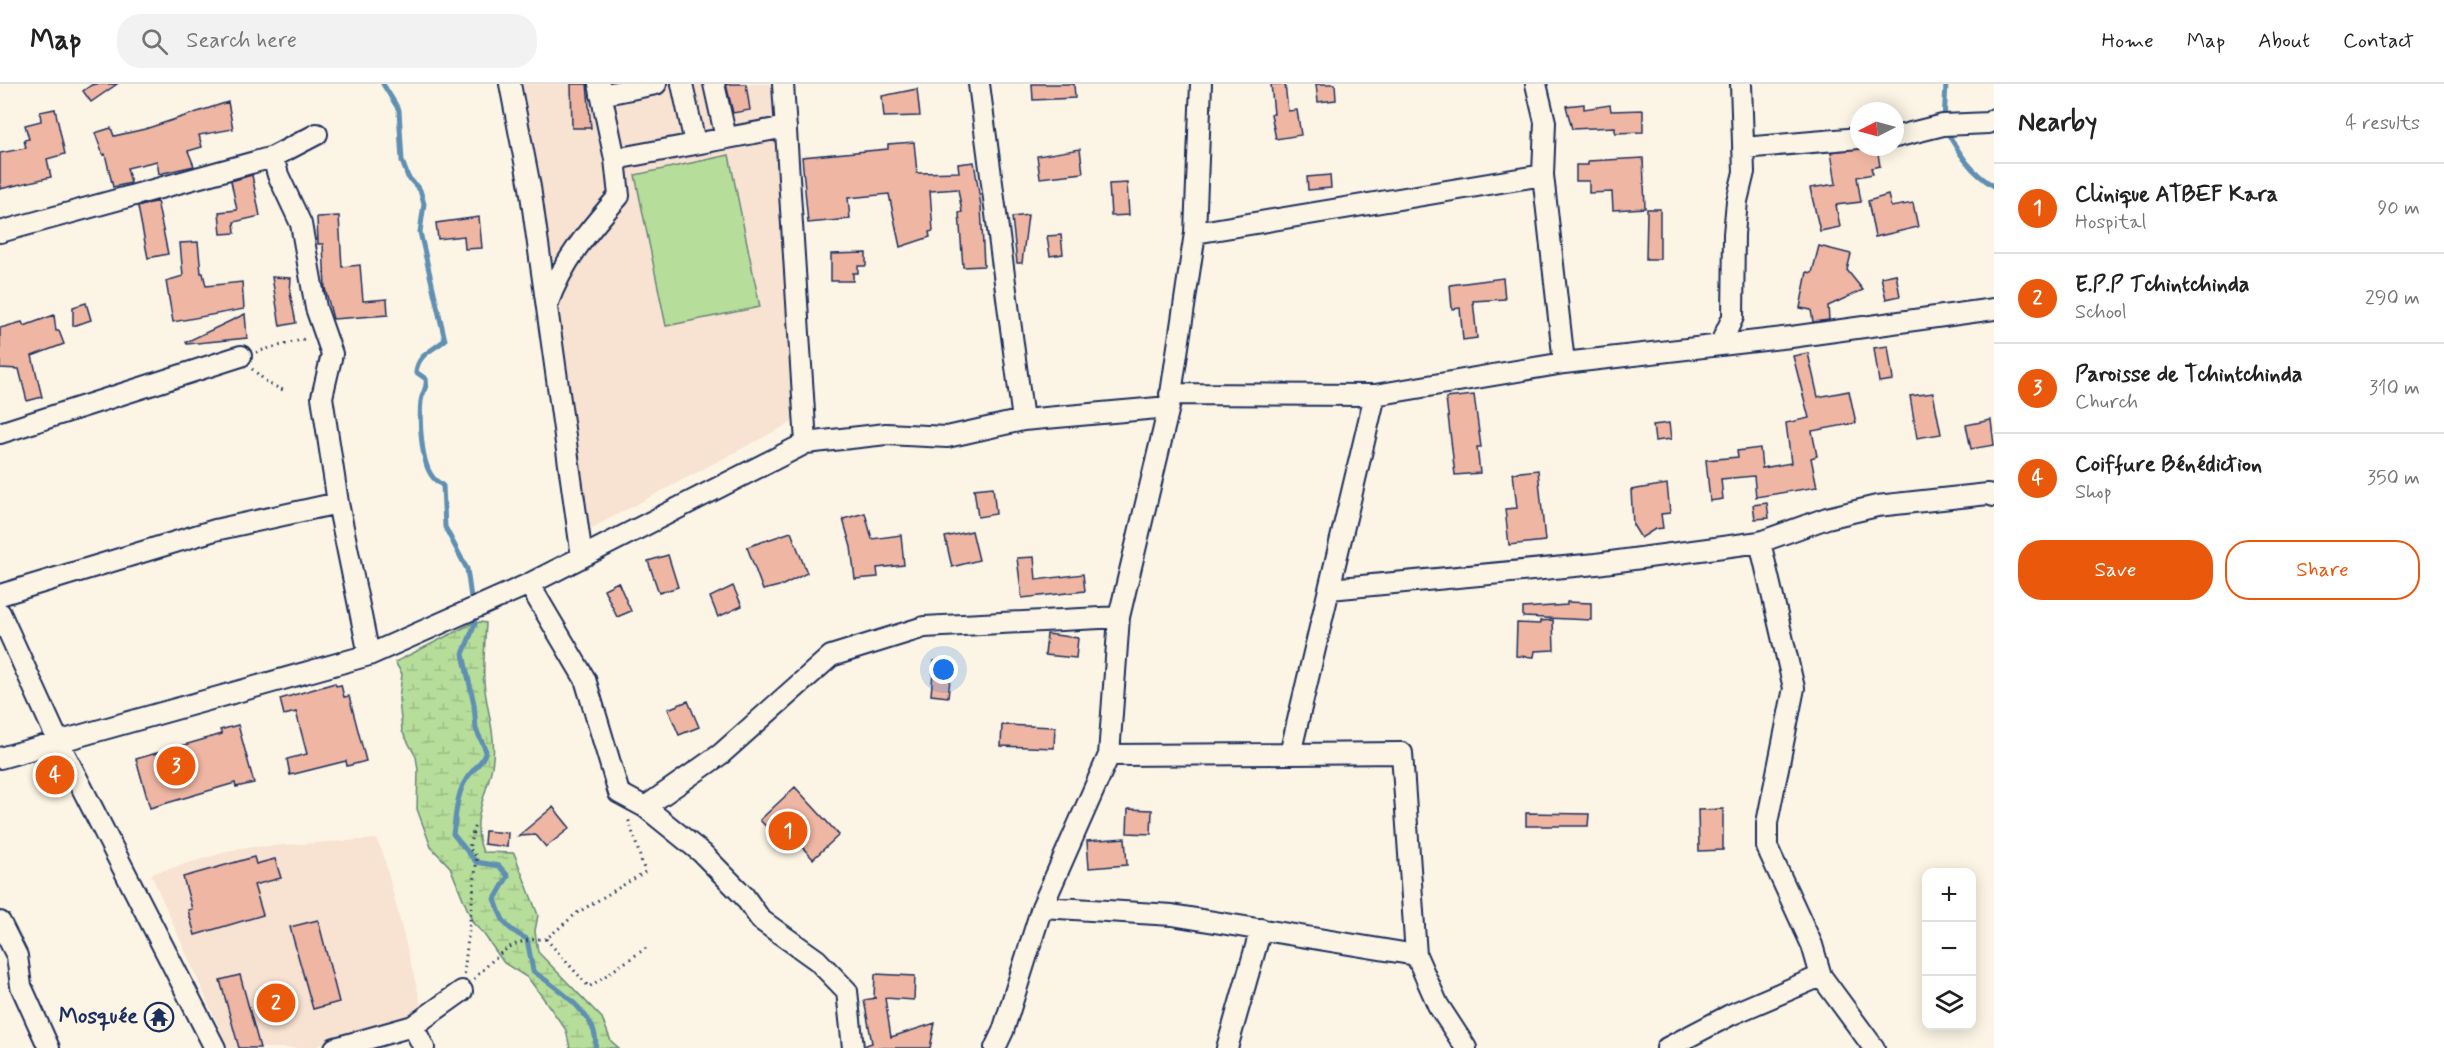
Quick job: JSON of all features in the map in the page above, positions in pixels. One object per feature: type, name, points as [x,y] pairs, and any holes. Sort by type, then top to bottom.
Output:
[{"type":"street","points":[[510,84],[531,188],[582,557]]},
{"type":"street","points":[[546,308],[554,284],[576,245],[619,196],[615,159],[600,89],[656,84]]},
{"type":"street","points":[[682,84],[695,143]]},
{"type":"street","points":[[714,84],[726,138]]},
{"type":"street","points":[[783,84],[806,443]]},
{"type":"street","points":[[979,84],[1023,420]]},
{"type":"street","points":[[995,1048],[1003,1031],[1042,907],[1109,755],[1119,617],[1169,400],[1196,232],[1201,84]]},
{"type":"street","points":[[1536,84],[1545,122],[1543,175],[1564,363]]},
{"type":"street","points":[[1720,345],[1733,316],[1734,234],[1737,201],[1744,172],[1741,84]]},
{"type":"street","points":[[1904,134],[1943,125],[1989,123],[1994,119]]},
{"type":"street","points":[[615,159],[786,127]]},
{"type":"street","points":[[0,232],[273,156],[317,134]]},
{"type":"street","points":[[1743,148],[1850,139]]},
{"type":"street","points":[[273,156],[278,175],[301,224],[316,308],[332,354],[322,397],[338,503],[369,655]]},
{"type":"street","points":[[1196,232],[1543,175]]},
{"type":"street","points":[[0,758],[369,655],[529,584],[806,443],[886,434],[947,437],[1023,420],[1169,400],[1375,395],[1564,363],[1994,309]]},
{"type":"street","points":[[0,433],[241,356]]},
{"type":"street","points":[[1290,754],[1375,395]]},
{"type":"street","points":[[1330,589],[1596,564],[1760,542],[1827,518],[1877,506],[1988,494],[1994,496]]},
{"type":"street","points":[[0,595],[215,530],[338,503]]},
{"type":"street","points":[[1760,542],[1794,688],[1767,823],[1767,847],[1812,945],[1821,976],[1874,1048]]},
{"type":"street","points":[[529,584],[585,679],[619,793],[645,807],[702,853],[744,896],[761,920],[817,960],[847,991],[853,1048]]},
{"type":"street","points":[[0,614],[59,743],[215,1048]]},
{"type":"street","points":[[645,807],[721,754],[831,656],[924,627],[1119,617]]},
{"type":"street","points":[[1109,755],[1402,753],[1416,955],[1438,1005],[1466,1048]]},
{"type":"street","points":[[1042,907],[1172,915],[1416,955]]},
{"type":"street","points":[[0,922],[17,956],[21,986],[49,1048]]},
{"type":"street","points":[[1227,1048],[1261,929]]},
{"type":"street","points":[[1667,1048],[1730,1015],[1821,976]]},
{"type":"street","points":[[334,1048],[413,1026],[462,991]]},
{"type":"street","points":[[413,1026],[424,1048]]},
{"type":"path","points":[[283,390],[269,384],[241,356],[308,338],[326,337]]},
{"type":"path","points":[[462,991],[501,952],[527,939],[546,939],[577,913],[645,872],[619,793]]},
{"type":"path","points":[[462,991],[477,857],[469,848],[475,824]]},
{"type":"path","points":[[546,939],[589,987],[649,946]]},
{"type":"shaded area","points":[[518,84],[777,84],[796,420],[586,531]]},
{"type":"shaded area","points":[[376,839],[383,853],[423,1012],[311,1048],[228,1048],[151,874],[240,848]]},
{"type":"green space","points":[[729,155],[760,307],[666,326],[635,175]]},
{"type":"green space","points":[[486,623],[484,682],[494,750],[479,816],[479,839],[483,852],[514,853],[538,915],[535,931],[538,952],[602,1018],[611,1041],[619,1048],[570,1048],[566,1030],[528,978],[504,963],[473,923],[450,867],[431,847],[417,809],[418,770],[416,757],[402,731],[399,699],[402,674],[395,662],[471,624]]},
{"type":"building","points":[[93,84],[117,84],[91,102],[83,91]]},
{"type":"building","points":[[571,84],[587,84],[591,128],[572,128]]},
{"type":"building","points":[[726,84],[746,84],[750,110],[733,113]]},
{"type":"building","points":[[1032,84],[1074,84],[1075,98],[1033,100]]},
{"type":"building","points":[[1271,84],[1285,84],[1288,111],[1297,110],[1301,135],[1276,139],[1271,114],[1274,114]]},
{"type":"building","points":[[1316,84],[1335,84],[1336,100],[1318,102]]},
{"type":"building","points":[[917,89],[920,116],[884,117],[882,96]]},
{"type":"building","points":[[228,102],[233,129],[199,135],[202,147],[188,151],[194,166],[159,174],[157,161],[127,168],[131,183],[113,187],[105,154],[103,155],[95,133],[111,128],[114,136],[145,129]]},
{"type":"building","points":[[1584,104],[1584,109],[1610,105],[1611,111],[1643,110],[1643,132],[1615,133],[1615,127],[1572,129],[1566,106]]},
{"type":"building","points":[[55,109],[65,154],[47,159],[51,177],[0,189],[0,153],[26,148],[24,140],[29,139],[25,125],[41,121],[40,112]]},
{"type":"building","points":[[914,142],[917,173],[959,172],[958,164],[974,162],[981,206],[984,266],[963,267],[959,213],[962,212],[958,189],[930,191],[933,231],[929,232],[930,237],[900,247],[889,194],[848,198],[850,219],[808,223],[802,157],[888,149],[888,144]]},
{"type":"building","points":[[1080,149],[1083,173],[1040,178],[1037,156]]},
{"type":"building","points":[[1850,149],[1850,156],[1878,156],[1880,166],[1871,168],[1873,174],[1857,177],[1861,202],[1836,205],[1840,227],[1820,231],[1810,188],[1836,184],[1831,152]]},
{"type":"building","points":[[1643,158],[1645,208],[1613,210],[1612,192],[1589,193],[1589,181],[1576,181],[1576,165],[1588,165],[1588,161]]},
{"type":"building","points":[[252,175],[260,216],[234,222],[235,233],[221,234],[219,212],[237,210],[231,181]]},
{"type":"building","points":[[1330,175],[1331,188],[1308,190],[1307,177]]},
{"type":"building","points":[[1127,183],[1129,215],[1111,216],[1109,184]]},
{"type":"building","points":[[1888,195],[1891,207],[1913,203],[1918,227],[1875,237],[1868,201]]},
{"type":"building","points":[[157,201],[168,254],[148,258],[138,207]]},
{"type":"building","points":[[1647,209],[1660,209],[1660,259],[1646,259]]},
{"type":"building","points":[[1028,215],[1022,263],[1017,263],[1012,217]]},
{"type":"building","points":[[339,216],[342,267],[360,265],[363,301],[387,299],[388,315],[333,319],[325,288],[323,244],[318,244],[317,217]]},
{"type":"building","points":[[479,217],[482,248],[465,249],[464,236],[438,239],[436,223]]},
{"type":"building","points":[[1061,235],[1063,254],[1050,256],[1047,236]]},
{"type":"building","points":[[198,242],[201,273],[203,273],[206,286],[242,282],[244,309],[173,322],[166,281],[183,276],[180,243]]},
{"type":"building","points":[[1819,246],[1851,254],[1847,270],[1863,290],[1828,306],[1829,320],[1813,322],[1811,310],[1800,308],[1807,272],[1812,273]]},
{"type":"building","points":[[866,253],[866,266],[858,266],[858,273],[853,273],[853,281],[831,281],[831,254]]},
{"type":"building","points":[[1896,274],[1900,296],[1886,299],[1881,277]]},
{"type":"building","points":[[272,277],[291,278],[290,293],[296,323],[280,326]]},
{"type":"building","points":[[1503,278],[1505,299],[1473,301],[1477,338],[1463,340],[1460,308],[1452,309],[1450,285]]},
{"type":"building","points":[[86,303],[91,320],[73,326],[73,307]]},
{"type":"building","points":[[245,314],[247,338],[187,344],[186,342]]},
{"type":"building","points":[[54,315],[56,331],[59,331],[64,344],[32,356],[42,397],[27,401],[19,369],[0,368],[0,328],[22,322],[24,326]]},
{"type":"building","points":[[1888,346],[1893,380],[1879,382],[1874,348]]},
{"type":"building","points":[[1808,353],[1818,397],[1849,391],[1856,423],[1812,431],[1817,456],[1811,458],[1817,487],[1756,497],[1754,476],[1721,479],[1723,499],[1710,501],[1706,460],[1738,457],[1737,451],[1760,448],[1762,468],[1791,463],[1786,423],[1809,418],[1793,356]]},
{"type":"building","points":[[1933,393],[1941,434],[1917,438],[1910,396]]},
{"type":"building","points":[[1474,395],[1481,447],[1477,447],[1480,473],[1455,475],[1446,398]]},
{"type":"building","points":[[1991,420],[1994,445],[1971,449],[1966,425]]},
{"type":"building","points":[[1669,423],[1671,439],[1655,441],[1653,425]]},
{"type":"building","points":[[1538,470],[1545,541],[1509,545],[1505,509],[1517,508],[1513,473]]},
{"type":"building","points":[[1667,484],[1670,513],[1661,514],[1663,528],[1655,529],[1641,538],[1633,525],[1631,490]]},
{"type":"building","points":[[993,487],[996,514],[978,517],[974,489]]},
{"type":"building","points":[[1767,503],[1769,518],[1755,519],[1753,505]]},
{"type":"building","points":[[865,513],[872,539],[901,535],[904,565],[877,568],[878,577],[855,579],[851,547],[843,519]]},
{"type":"building","points":[[972,531],[979,560],[952,567],[945,537]]},
{"type":"building","points":[[791,532],[807,573],[783,585],[763,590],[747,547]]},
{"type":"building","points":[[668,555],[678,587],[659,593],[648,561]]},
{"type":"building","points":[[1034,557],[1036,580],[1083,574],[1085,591],[1022,598],[1017,558]]},
{"type":"building","points":[[618,582],[631,611],[617,617],[604,589]]},
{"type":"building","points":[[733,586],[742,606],[718,617],[710,597]]},
{"type":"building","points":[[1567,602],[1591,603],[1591,620],[1523,617],[1523,608],[1567,605]]},
{"type":"building","points":[[1553,620],[1554,650],[1535,651],[1534,657],[1516,656],[1517,623],[1540,624],[1540,621]]},
{"type":"building","points":[[1047,634],[1078,638],[1076,658],[1045,655]]},
{"type":"building","points":[[934,661],[952,662],[948,697],[931,695]]},
{"type":"building","points":[[335,683],[336,686],[341,685],[344,697],[349,696],[366,761],[347,766],[346,761],[290,775],[287,759],[307,754],[296,712],[284,715],[280,699]]},
{"type":"building","points":[[688,701],[699,727],[679,735],[668,709]]},
{"type":"building","points":[[238,725],[254,783],[236,787],[235,783],[150,808],[136,759],[222,734],[220,730]]},
{"type":"building","points":[[1002,725],[1055,727],[1054,748],[1001,746]]},
{"type":"building","points":[[795,787],[839,835],[813,859],[790,834],[781,843],[760,820]]},
{"type":"building","points":[[553,807],[570,828],[546,847],[536,835],[518,836]]},
{"type":"building","points":[[1128,809],[1152,810],[1151,834],[1127,833]]},
{"type":"building","points":[[1723,809],[1723,850],[1699,851],[1698,810]]},
{"type":"building","points":[[1526,813],[1589,814],[1588,826],[1526,826]]},
{"type":"building","points":[[485,831],[508,833],[507,847],[484,844]]},
{"type":"building","points":[[1125,838],[1127,865],[1089,868],[1087,841]]},
{"type":"building","points":[[254,857],[256,864],[275,859],[281,878],[254,885],[263,915],[195,935],[188,910],[192,909],[183,877]]},
{"type":"building","points":[[318,920],[339,1002],[313,1009],[290,927]]},
{"type":"building","points":[[875,974],[915,976],[914,1000],[885,998],[891,1037],[935,1023],[930,1048],[866,1048],[866,1045],[872,1043],[864,1000],[876,998],[874,998]]},
{"type":"building","points":[[240,975],[260,1048],[239,1048],[220,980]]},
{"type":"waterway","points":[[383,84],[399,110],[402,161],[408,177],[420,190],[424,204],[420,232],[445,340],[426,353],[417,366],[416,372],[426,379],[420,409],[423,451],[428,469],[434,479],[443,486],[445,527],[467,569],[472,605]]},
{"type":"waterway","points":[[1944,121],[1946,84]]},
{"type":"waterway","points":[[1946,130],[1972,169],[1994,186]]},
{"type":"waterway","points":[[473,614],[475,624],[463,654],[474,704],[476,729],[486,751],[480,763],[463,784],[453,834],[476,862],[499,866],[508,876],[495,899],[502,919],[509,928],[527,939],[533,971],[564,994],[584,1014],[595,1036],[595,1048]]},
{"type":"place","name":"Paroisse de Tchintchinda","points":[[176,766]]},
{"type":"place","name":"Coiffure Bénédiction","points":[[55,775]]},
{"type":"place","name":"Clinique ATBEF Kara","points":[[788,831]]},
{"type":"place","name":"E.P.P Tchintchinda","points":[[276,1003]]},
{"type":"place","name":"Mosquée","points":[[159,1017]]}]
